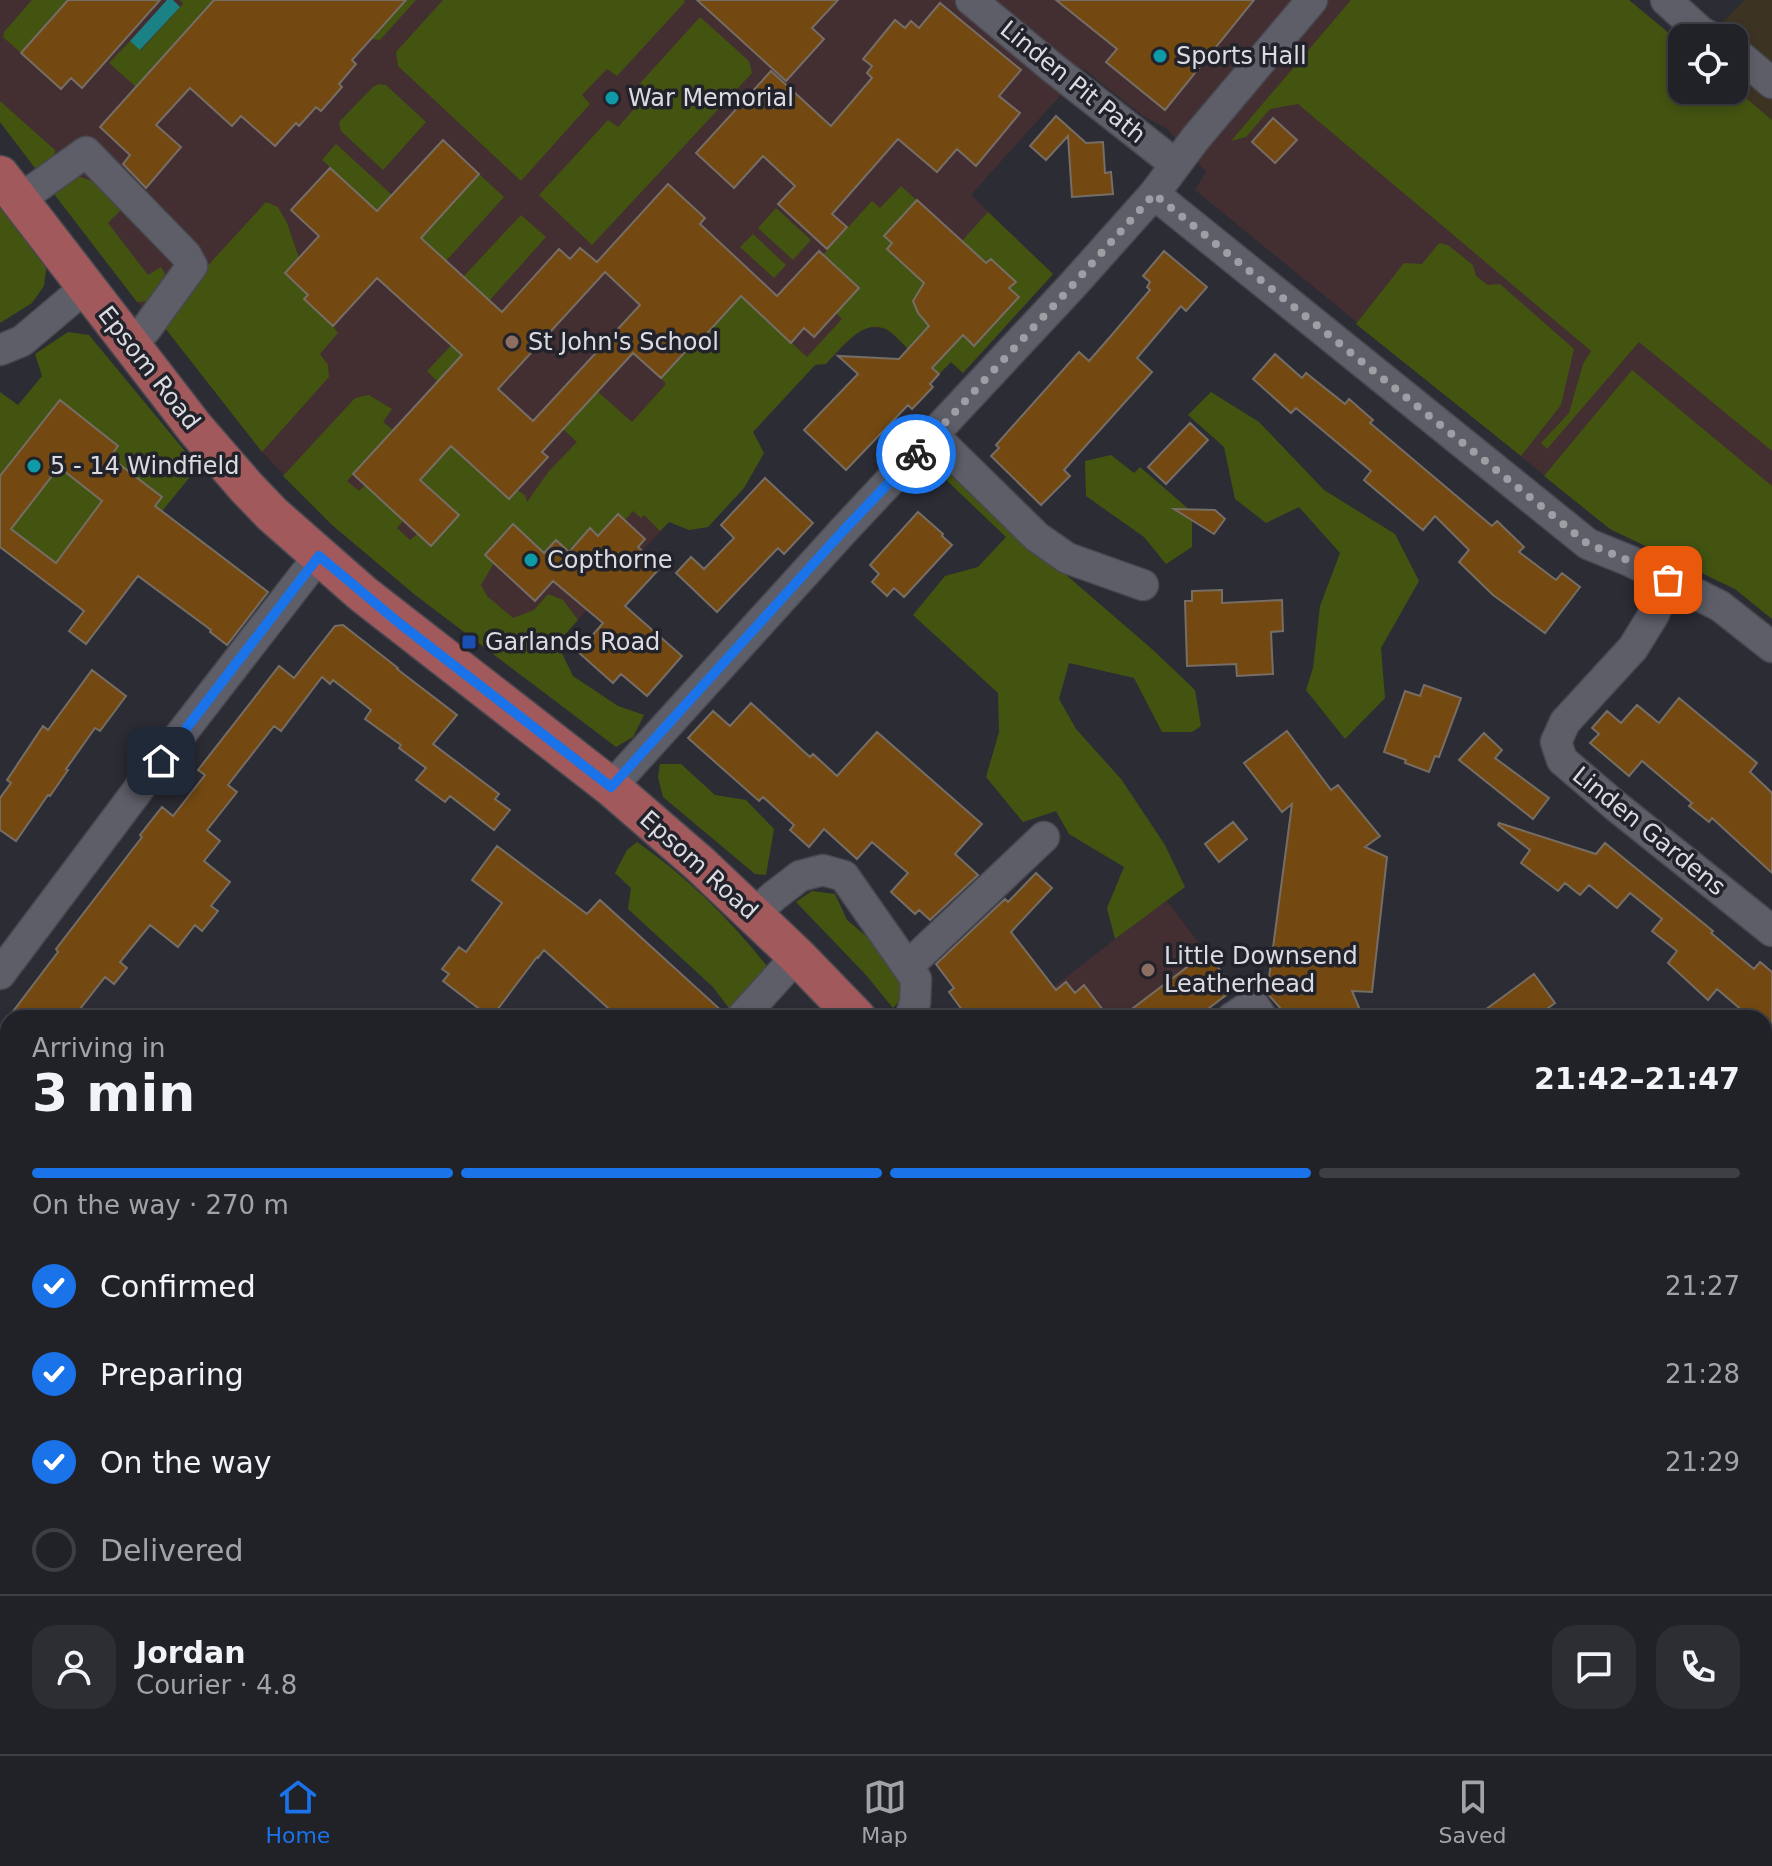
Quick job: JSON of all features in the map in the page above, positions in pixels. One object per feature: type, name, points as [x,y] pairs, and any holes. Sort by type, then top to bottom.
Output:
[{"type":"main road","name":"Epsom Road","points":[[9,188],[195,428],[272,514],[399,623],[611,787],[754,914],[849,1010]]},
{"type":"street","name":"Linden Pit Path","points":[[971,0],[1175,164]]},
{"type":"street","points":[[611,787],[1154,194],[1175,164],[1312,0]]},
{"type":"street","points":[[1666,0],[1693,24]]},
{"type":"street","points":[[1748,63],[1772,83]]},
{"type":"street","points":[[9,188],[86,152],[186,255],[192,266],[131,345]]},
{"type":"street","points":[[1154,194],[1588,544],[1630,561],[1720,606],[1772,647]]},
{"type":"street","points":[[0,350],[22,341],[86,287]]},
{"type":"street","points":[[933,435],[1037,537],[1067,558],[1143,585]]},
{"type":"street","points":[[0,974],[319,556]]},
{"type":"street","name":"Linden Gardens","points":[[1668,580],[1654,614],[1633,648],[1565,722],[1556,742],[1562,760],[1772,931]]},
{"type":"street","points":[[908,966],[1044,837]]},
{"type":"street","points":[[754,914],[800,876],[823,870],[844,876],[916,979],[913,1010]]},
{"type":"street","points":[[748,1010],[797,956]]},
{"type":"shaded area","name":"St John's School","points":[[0,0],[1629,0],[1668,32],[1668,104],[1748,104],[1748,100],[1772,120],[1772,619],[1735,589],[1610,529],[1195,190],[1206,172],[1166,128],[1143,116],[1084,69],[971,195],[1053,274],[963,373],[951,362],[939,374],[887,329],[870,327],[858,332],[826,364],[815,365],[524,678],[414,594],[331,524],[262,452],[165,328],[137,302],[0,122]]},
{"type":"shaded area","points":[[1745,0],[1772,0],[1772,120],[1748,100],[1748,24],[1720,24]]},
{"type":"shaded area","name":"Little Downsend Leatherhead","points":[[1167,901],[1234,989],[1206,1010],[1023,1010]]},
{"type":"green space","points":[[32,0],[68,0],[21,53],[3,37],[4,32]]},
{"type":"green space","points":[[180,0],[214,0],[136,87],[109,63],[130,41],[141,50],[183,4]]},
{"type":"green space","points":[[398,0],[416,0],[380,40],[371,39],[396,12]]},
{"type":"green space","points":[[443,0],[685,2],[617,76],[607,69],[582,95],[590,104],[521,181],[398,66],[396,52]]},
{"type":"green space","points":[[1351,0],[1629,0],[1668,32],[1668,104],[1748,104],[1748,100],[1772,120],[1772,451],[1639,342],[1547,449],[1541,443],[1569,413],[1583,364],[1591,351],[1298,104],[1270,109],[1246,137],[1231,141]]},
{"type":"green space","points":[[700,17],[749,61],[752,73],[592,245],[539,195],[608,120],[618,127],[643,99],[634,90]]},
{"type":"green space","points":[[379,84],[386,85],[426,122],[383,170],[341,131],[339,122]]},
{"type":"green space","points":[[0,101],[55,150],[54,164],[38,172],[0,122]]},
{"type":"green space","points":[[336,144],[392,195],[377,211],[322,160]]},
{"type":"green space","points":[[479,174],[504,197],[446,261],[421,238]]},
{"type":"green space","points":[[75,175],[103,185],[125,206],[108,223],[148,275],[161,267],[165,274],[160,289],[151,301],[137,302],[51,190]]},
{"type":"green space","points":[[901,186],[962,241],[988,212],[1053,274],[963,373],[951,362],[939,374],[889,331],[880,327],[862,330],[826,364],[815,365],[753,432],[764,453],[744,488],[708,527],[689,530],[669,522],[660,531],[644,515],[641,518],[633,511],[625,520],[618,514],[598,536],[590,529],[568,550],[556,540],[544,553],[512,525],[485,554],[494,563],[481,585],[487,596],[513,618],[534,610],[548,594],[563,600],[578,620],[557,643],[573,676],[618,706],[644,715],[633,737],[616,747],[414,594],[331,524],[283,476],[355,398],[369,395],[392,409],[383,422],[393,430],[347,481],[359,491],[365,485],[404,520],[397,528],[410,540],[418,533],[459,515],[393,454],[427,472],[451,446],[508,499],[517,490],[525,495],[527,502],[549,471],[577,442],[563,429],[598,392],[632,422],[666,384],[661,378],[741,296],[807,357],[842,319],[836,313],[823,255],[872,201],[880,208]]},
{"type":"green space","points":[[0,189],[48,255],[44,286],[32,303],[0,323]]},
{"type":"green space","points":[[266,202],[278,207],[299,258],[285,274],[308,295],[304,299],[338,333],[320,354],[328,365],[329,377],[262,452],[165,328],[202,272]]},
{"type":"green space","points":[[776,208],[811,240],[793,260],[758,228]]},
{"type":"green space","points":[[521,215],[546,237],[489,301],[463,277]]},
{"type":"green space","points":[[753,234],[786,265],[774,278],[740,247]]},
{"type":"green space","points":[[1439,243],[1448,245],[1473,265],[1476,276],[1488,285],[1500,284],[1574,349],[1561,405],[1521,456],[1356,324],[1404,263],[1422,264]]},
{"type":"green space","points":[[68,332],[89,335],[198,467],[137,542],[95,512],[56,563],[22,537],[9,554],[0,546],[0,392],[18,405],[42,376],[35,354]]},
{"type":"green space","points":[[457,339],[467,349],[438,382],[427,371]]},
{"type":"green space","points":[[1632,370],[1772,486],[1772,619],[1735,589],[1610,529],[1544,476]]},
{"type":"green space","points":[[1211,392],[1259,422],[1324,490],[1395,534],[1419,581],[1381,648],[1385,698],[1345,739],[1306,690],[1313,668],[1320,606],[1340,553],[1299,507],[1266,523],[1235,499],[1224,447],[1188,415]]},
{"type":"green space","points":[[1111,455],[1134,473],[1140,467],[1192,512],[1192,547],[1166,564],[1144,537],[1086,496],[1085,461]]},
{"type":"green space","points":[[956,474],[1195,690],[1201,726],[1192,732],[1162,732],[1134,678],[1069,663],[1059,699],[1076,729],[1121,779],[1165,845],[1185,887],[1115,939],[1107,908],[1124,867],[1069,834],[1056,811],[1023,822],[986,777],[999,732],[998,693],[913,615],[945,576],[978,567],[1006,537],[942,476]]},
{"type":"green space","points":[[660,764],[681,764],[715,795],[746,800],[774,829],[766,875],[755,874],[663,797],[658,777]]},
{"type":"green space","points":[[637,842],[673,869],[737,931],[766,965],[764,982],[732,1010],[713,987],[628,909],[631,888],[615,873],[627,850]]},
{"type":"green space","points":[[812,891],[835,894],[847,920],[891,957],[904,996],[893,1008],[796,902]]},
{"type":"water","points":[[167,0],[173,0],[180,7],[140,50],[130,41]]},
{"type":"building","points":[[68,0],[160,0],[82,88],[71,78],[61,89],[21,53]]},
{"type":"building","points":[[214,0],[406,0],[352,60],[356,64],[339,84],[342,87],[321,111],[316,107],[275,146],[241,116],[232,126],[190,88],[156,125],[181,147],[146,188],[123,164],[130,155],[100,127]]},
{"type":"building","points":[[697,0],[838,0],[812,28],[824,39],[786,81]]},
{"type":"building","name":"Sports Hall","points":[[1056,0],[1254,0],[1165,110],[1106,62],[1117,49]]},
{"type":"building","points":[[940,3],[1021,70],[999,96],[1020,113],[976,166],[957,149],[937,172],[898,139],[832,214],[847,227],[827,249],[778,204],[795,186],[763,156],[734,188],[696,153],[771,71],[831,126],[872,78],[867,73],[872,66],[863,59],[895,20],[905,28],[911,21],[919,28]]},
{"type":"building","points":[[1056,116],[1086,143],[1103,142],[1105,173],[1111,172],[1113,194],[1072,197],[1068,136],[1046,160],[1030,146]]},
{"type":"building","points":[[1273,118],[1297,140],[1275,163],[1252,142]]},
{"type":"building","points":[[443,140],[479,174],[421,238],[502,312],[559,249],[570,259],[580,248],[597,262],[668,184],[705,218],[700,224],[777,296],[819,251],[859,288],[814,337],[804,328],[791,343],[741,296],[661,378],[633,353],[542,452],[548,457],[509,499],[451,446],[420,480],[459,515],[431,546],[353,474],[462,355],[377,278],[333,326],[304,299],[308,295],[285,273],[319,236],[291,210],[330,168],[377,211]],"holes":[[[605,272],[640,305],[533,421],[498,389]]]},
{"type":"building","points":[[917,200],[986,263],[991,259],[1016,282],[1009,288],[1019,297],[974,346],[963,335],[932,368],[939,374],[930,384],[933,387],[912,409],[908,405],[846,470],[804,430],[858,374],[838,356],[899,359],[929,326],[913,301],[924,283],[887,249],[892,243],[884,236]]},
{"type":"building","points":[[1164,251],[1207,287],[1186,311],[1181,306],[1137,358],[1152,372],[1064,470],[1070,476],[1041,505],[991,456],[999,448],[996,445],[1079,352],[1089,361],[1110,337],[1150,290],[1147,287],[1150,282],[1143,276]]},
{"type":"building","points":[[1275,354],[1302,378],[1306,373],[1345,404],[1349,399],[1373,420],[1370,423],[1492,526],[1497,521],[1524,547],[1519,552],[1556,580],[1562,573],[1580,587],[1545,633],[1493,595],[1459,562],[1469,550],[1435,516],[1423,530],[1364,480],[1371,471],[1296,408],[1291,413],[1253,379]]},
{"type":"building","points":[[60,400],[118,446],[110,457],[162,497],[155,506],[268,592],[227,645],[138,576],[86,644],[69,631],[84,611],[0,547],[0,476]],"holes":[[[59,467],[102,501],[56,563],[11,529]]]},
{"type":"building","points":[[1190,423],[1208,440],[1166,484],[1148,467]]},
{"type":"building","points":[[765,478],[813,523],[784,554],[778,548],[717,612],[676,573],[691,557],[704,569],[734,538],[721,525]]},
{"type":"building","points":[[1174,509],[1215,510],[1225,519],[1214,534]]},
{"type":"building","points":[[918,512],[952,545],[904,597],[894,588],[887,596],[872,582],[879,574],[870,565]]},
{"type":"building","points":[[618,514],[645,539],[638,547],[660,568],[625,606],[682,656],[647,696],[621,674],[613,683],[578,652],[603,623],[553,581],[535,601],[485,555],[513,524],[544,553],[556,540],[569,552],[590,528],[598,536]]},
{"type":"building","points":[[1222,590],[1222,603],[1282,600],[1283,631],[1271,632],[1273,674],[1237,676],[1236,664],[1187,666],[1185,601],[1192,601],[1192,591]]},
{"type":"building","points":[[343,625],[457,715],[433,744],[499,794],[495,799],[510,810],[494,830],[450,796],[445,802],[416,780],[426,768],[365,719],[371,710],[333,680],[330,684],[322,677],[281,731],[274,726],[228,785],[237,792],[207,830],[220,841],[204,861],[230,882],[211,906],[218,911],[202,931],[195,925],[178,947],[150,925],[120,962],[127,968],[114,984],[105,977],[79,1010],[14,1010],[162,807],[173,816],[205,775],[198,770],[279,666],[294,678],[335,626]]},
{"type":"building","points":[[92,670],[126,696],[100,731],[95,728],[16,841],[0,830],[0,798],[11,783],[7,780],[43,726],[48,730]]},
{"type":"building","points":[[1424,685],[1461,698],[1439,757],[1435,756],[1429,772],[1384,752],[1405,691],[1420,696]]},
{"type":"building","points":[[1679,698],[1757,763],[1750,772],[1772,793],[1772,873],[1712,818],[1709,822],[1689,806],[1692,803],[1642,761],[1629,776],[1590,743],[1599,734],[1592,728],[1607,711],[1621,723],[1637,705],[1659,723]]},
{"type":"building","points":[[751,703],[810,757],[813,754],[837,776],[877,732],[982,824],[955,854],[978,875],[930,920],[919,910],[915,914],[891,892],[908,873],[872,842],[857,859],[824,829],[809,847],[790,830],[794,825],[763,797],[759,801],[688,738],[713,711],[730,726]]},
{"type":"building","points":[[1287,731],[1331,790],[1338,785],[1380,836],[1365,847],[1387,857],[1372,992],[1352,991],[1360,1010],[1282,1010],[1267,993],[1292,804],[1282,812],[1244,763]]},
{"type":"building","points":[[1484,733],[1502,750],[1495,758],[1549,798],[1533,819],[1459,760]]},
{"type":"building","points":[[1233,822],[1247,839],[1219,862],[1205,844]]},
{"type":"building","points":[[1498,825],[1596,854],[1605,843],[1713,931],[1711,933],[1754,969],[1760,962],[1772,972],[1772,1010],[1742,1010],[1717,989],[1708,1000],[1668,963],[1677,951],[1652,931],[1662,919],[1630,893],[1617,908],[1589,885],[1580,895],[1565,883],[1558,891],[1521,863],[1530,850]]},
{"type":"building","points":[[497,846],[587,914],[600,900],[721,1010],[610,1010],[544,950],[497,1010],[481,1010],[443,981],[449,974],[442,969],[459,947],[466,952],[502,903],[472,880]]},
{"type":"building","points":[[1036,873],[1052,888],[1011,932],[1056,990],[1066,982],[1075,993],[1084,985],[1103,1010],[962,1010],[949,992],[954,988],[936,964],[1005,899],[1008,902]]},
{"type":"building","points":[[1207,952],[1234,989],[1206,1010],[1131,1010]]},
{"type":"building","points":[[1534,974],[1555,1003],[1548,1010],[1485,1010]]},
{"type":"way so far","points":[[916,454],[1154,194],[1588,544],[1668,580]]},
{"type":"place","name":"Sports Hall","points":[[1160,56]]},
{"type":"place","name":"War Memorial","points":[[612,98]]},
{"type":"place","name":"St John's School","points":[[512,342]]},
{"type":"place","name":"5 - 14 Windfield","points":[[34,466]]},
{"type":"place","name":"Copthorne","points":[[531,560]]},
{"type":"place","name":"Garlands Road","points":[[469,642]]},
{"type":"place","name":"Little Downsend Leatherhead","points":[[1148,970]]},
{"type":"route","points":[[161,761],[319,556],[399,623],[611,787],[916,454]]}]
